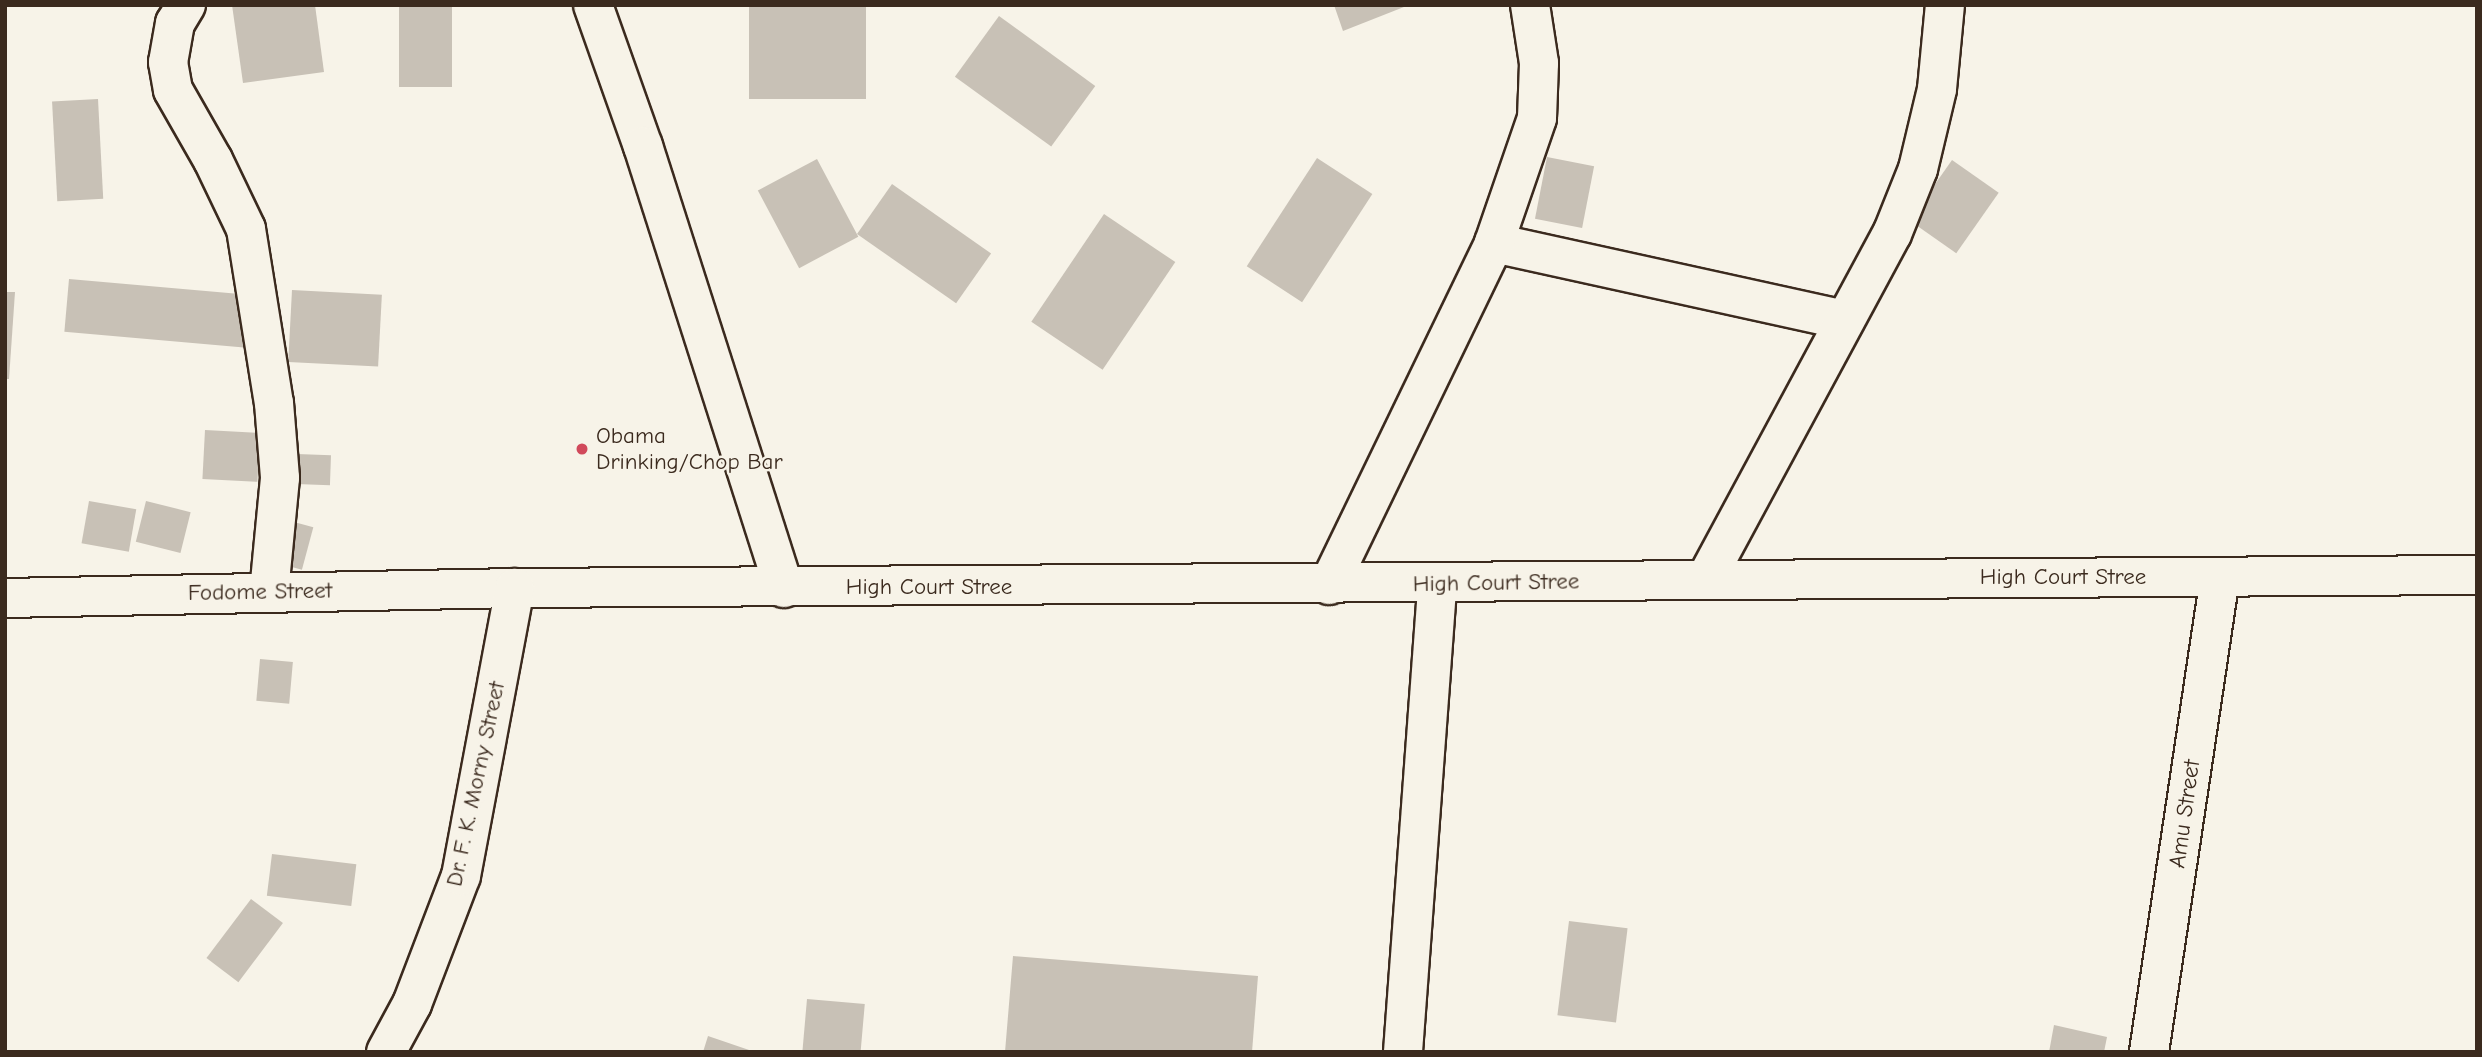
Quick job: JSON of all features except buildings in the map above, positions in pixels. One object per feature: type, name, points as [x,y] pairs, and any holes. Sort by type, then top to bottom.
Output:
[{"type":"street","points":[[186,5],[175,23],[168,62],[173,90],[213,160],[246,229],[274,403],[280,478],[269,592]]},
{"type":"street","points":[[593,5],[643,145],[784,588]]},
{"type":"street","points":[[1329,585],[1494,243],[1537,118],[1539,63],[1530,5]]},
{"type":"street","points":[[1706,579],[1892,234],[1918,169],[1937,89],[1945,5]]},
{"type":"street","points":[[1494,243],[1845,320]]},
{"type":"street","name":"High Court Stree","points":[[515,588],[1329,585],[1706,579],[2477,575]]},
{"type":"street","name":"Amu Street","points":[[2155,1044],[2220,576]]},
{"type":"street","points":[[1403,1052],[1437,584]]},
{"type":"street","name":"Fodome Street","points":[[5,598],[515,588]]},
{"type":"street","name":"Dr. F. K. Morny Street","points":[[386,1052],[412,1004],[461,876],[515,588]]},
{"type":"place","name":"Obama Drinking/Chop Bar","points":[[582,449]]}]
